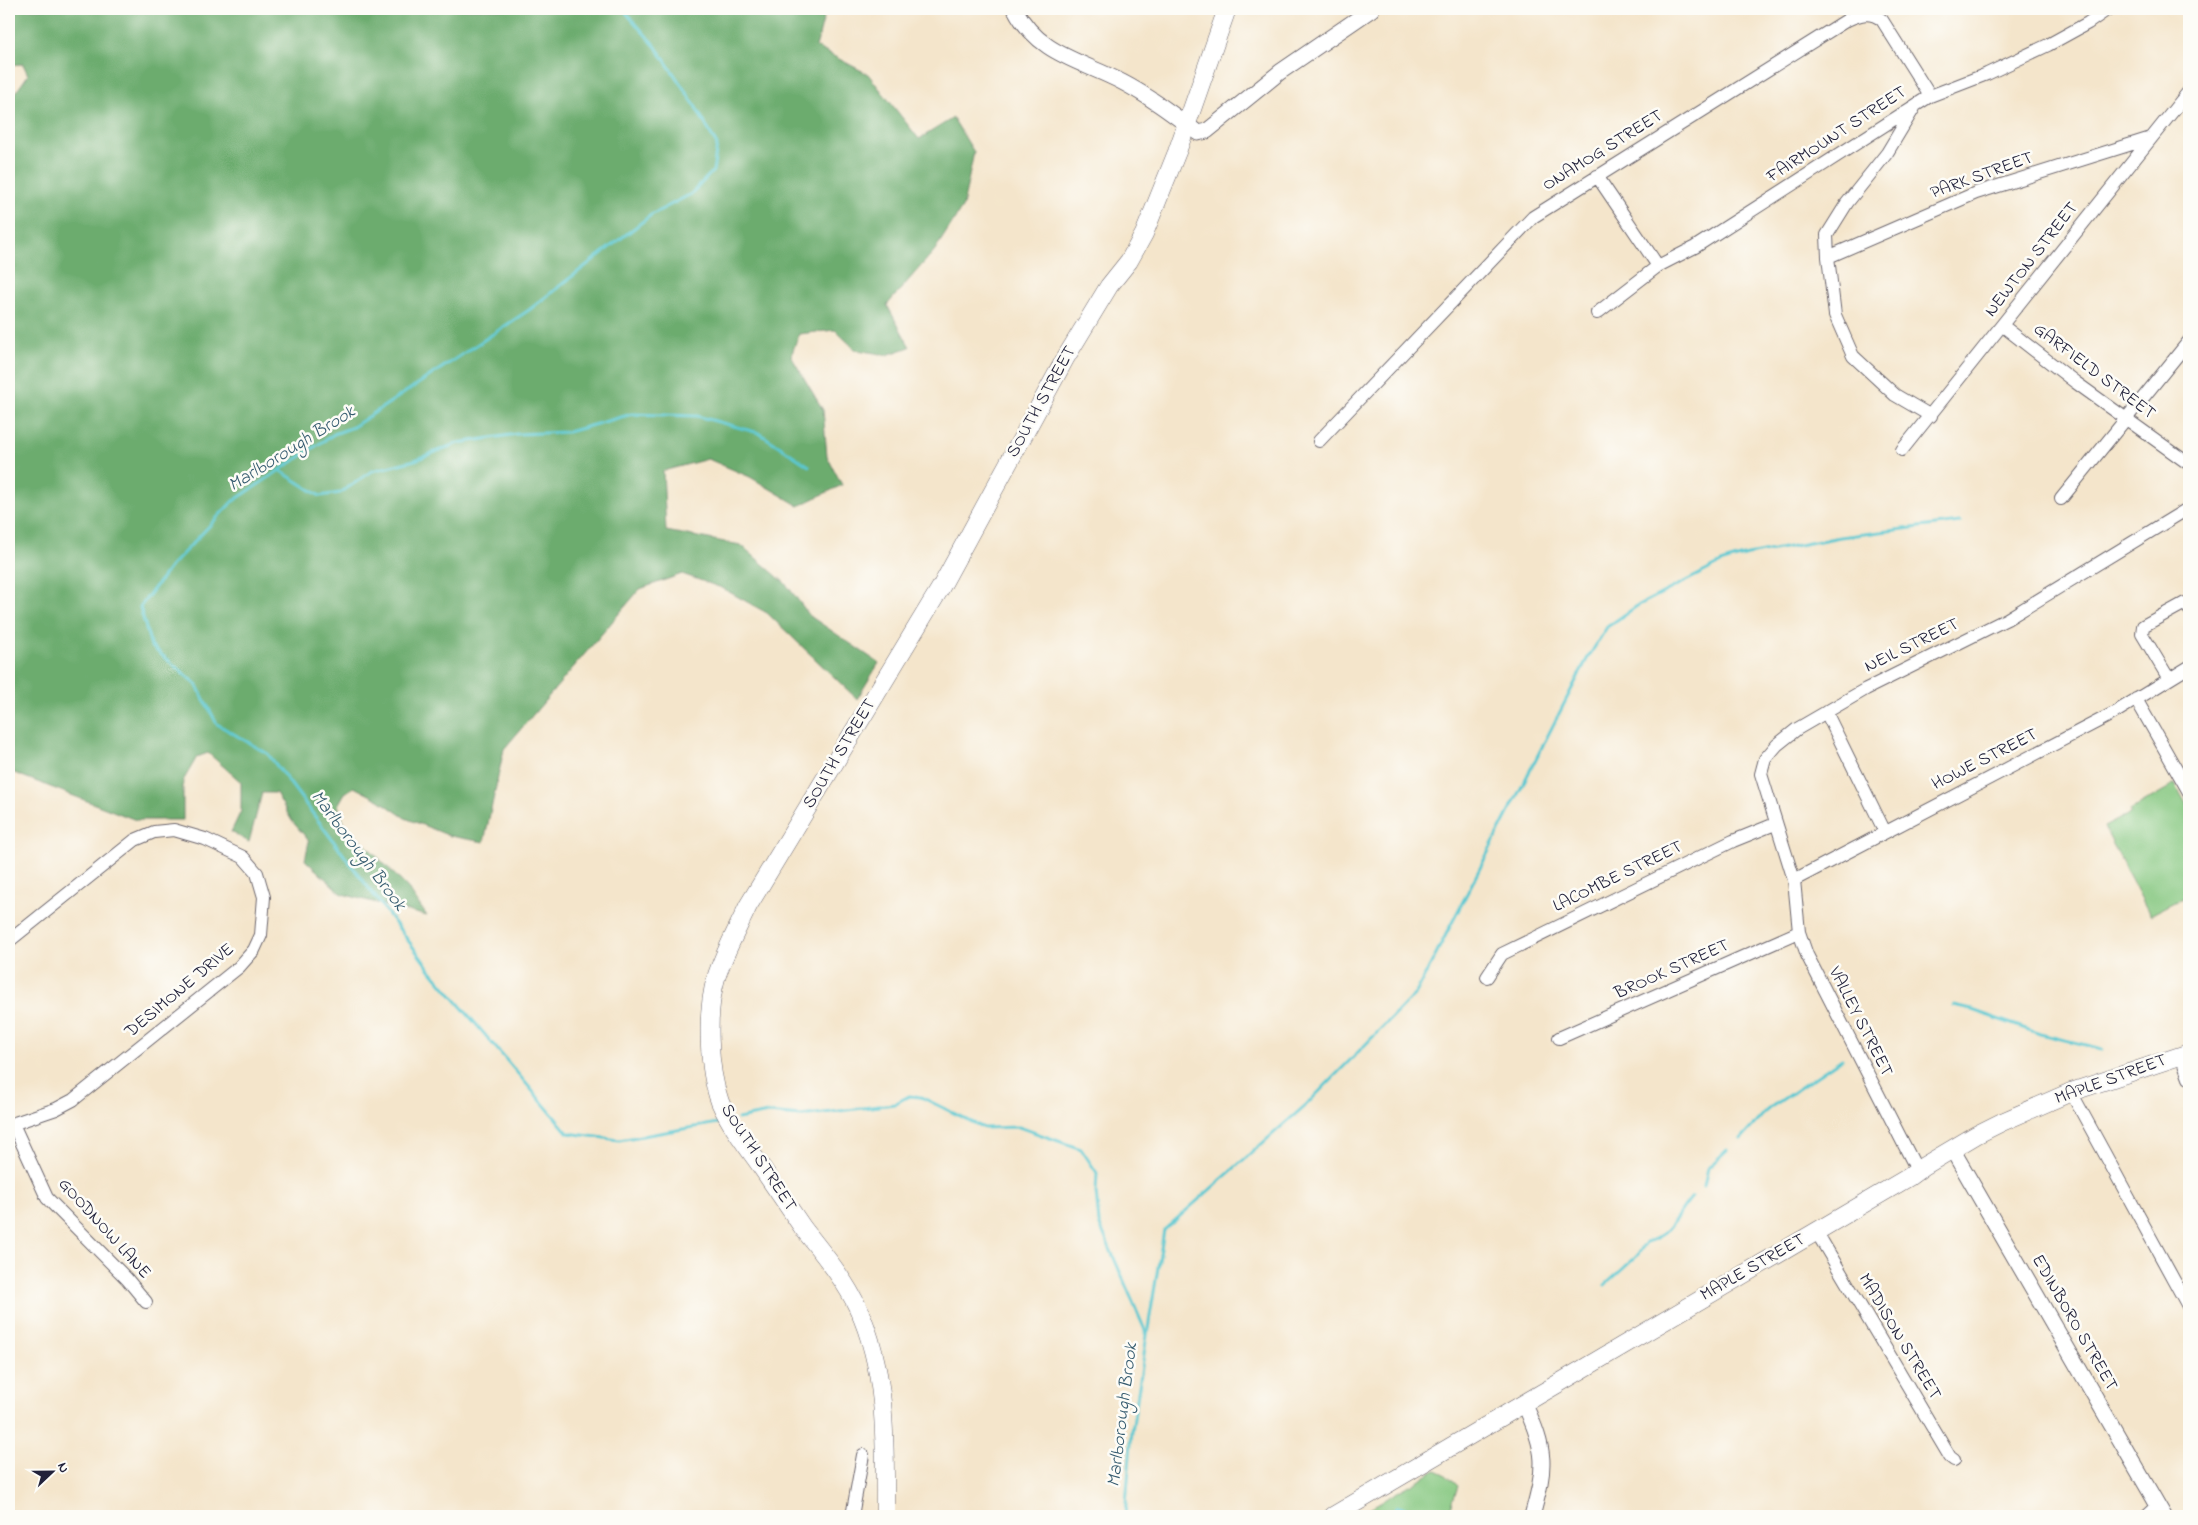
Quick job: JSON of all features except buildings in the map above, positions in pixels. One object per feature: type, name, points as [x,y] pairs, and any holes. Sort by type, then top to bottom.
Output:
[{"type":"main road","name":"SOUTH STREET","points":[[886,1516],[881,1393],[870,1339],[858,1308],[841,1277],[804,1228],[745,1143],[721,1103],[711,1051],[711,1015],[716,980],[724,955],[748,906],[941,587],[1066,357],[1109,286],[1129,261],[1155,207],[1227,9]]},
{"type":"main road","name":"MAPLE STREET","points":[[1333,1516],[1918,1172],[1982,1132],[2072,1092],[2185,1054]]},
{"type":"street","points":[[1015,9],[1030,33],[1049,49],[1124,83],[1198,133],[1207,131],[1280,72],[1372,9]]},
{"type":"street","name":"FAIRMOUNT STREET","points":[[1597,313],[1658,266],[1695,248],[1930,96],[1987,74],[2048,45],[2088,23],[2108,9]]},
{"type":"street","name":"ONAMOG STREET","points":[[1319,441],[1533,217],[1831,29],[1861,14],[1874,14],[1888,28],[1930,96]]},
{"type":"street","name":"NEWTON STREET","points":[[1902,450],[2189,91]]},
{"type":"street","points":[[1915,106],[1887,153],[1848,203],[1828,234],[1828,257],[1835,315],[1853,356],[1896,394],[1931,416]]},
{"type":"street","name":"PARK STREET","points":[[1828,257],[1976,193],[2151,138]]},
{"type":"street","points":[[1597,176],[1658,266]]},
{"type":"street","name":"GARFIELD STREET","points":[[2003,326],[2189,464]]},
{"type":"street","points":[[2062,499],[2189,341]]},
{"type":"street","name":"NEIL STREET","points":[[1794,880],[1760,774],[1765,759],[1777,744],[1797,729],[1866,689],[2007,619],[2189,508]]},
{"type":"street","points":[[2169,679],[2142,634],[2144,626],[2187,606]]},
{"type":"street","name":"HOWE STREET","points":[[1794,880],[2136,699],[2189,667]]},
{"type":"street","points":[[2136,699],[2189,790]]},
{"type":"street","points":[[1826,712],[1885,832]]},
{"type":"street","name":"LACOMBE STREET","points":[[1487,977],[1502,954],[1725,845],[1775,824]]},
{"type":"street","name":"DESIMONE DRIVE","points":[[9,941],[135,840],[160,831],[174,830],[189,834],[243,857],[257,873],[264,897],[260,940],[245,961],[73,1100],[56,1109],[11,1125]]},
{"type":"street","name":"VALLEY STREET","points":[[1794,880],[1799,932],[1807,955],[1841,1025],[1918,1172]]},
{"type":"street","name":"BROOK STREET","points":[[1559,1038],[1799,932]]},
{"type":"street","points":[[2185,1054],[2189,1078]]},
{"type":"street","points":[[2072,1092],[2189,1308]]},
{"type":"street","name":"GOODNOW LANE","points":[[11,1125],[47,1198],[127,1279],[146,1302]]},
{"type":"street","name":"EDINBORO STREET","points":[[1952,1149],[2156,1513]]},
{"type":"street","name":"MADISON STREET","points":[[1816,1231],[1950,1457],[1954,1460]]},
{"type":"street","points":[[1524,1404],[1544,1460],[1540,1487],[1532,1516]]},
{"type":"street","points":[[852,1516],[863,1455]]},
{"type":"green space","points":[[9,9],[826,9],[816,47],[868,74],[919,139],[953,118],[974,152],[963,206],[935,250],[887,305],[910,347],[887,355],[856,350],[835,330],[799,334],[791,356],[823,410],[827,456],[842,485],[799,506],[750,477],[708,459],[663,471],[666,531],[741,545],[786,584],[810,616],[879,663],[857,699],[767,613],[722,588],[682,574],[640,589],[504,749],[484,842],[450,836],[405,818],[379,800],[354,787],[345,793],[338,805],[344,823],[408,888],[427,916],[342,894],[305,860],[309,841],[292,821],[276,793],[262,793],[249,842],[231,832],[241,811],[241,782],[208,753],[197,757],[183,781],[183,820],[136,820],[9,771],[9,102],[28,75],[23,64],[9,65]]},
{"type":"green space","points":[[2175,784],[2189,809],[2189,895],[2150,915],[2104,827],[2131,813],[2130,810]]},
{"type":"green space","points":[[1436,1470],[1445,1474],[1458,1486],[1448,1516],[1363,1516],[1361,1513]]},
{"type":"waterway","name":"Marlborough Brook","points":[[623,9],[656,47],[694,104],[717,145],[713,171],[691,194],[651,215],[529,310],[353,427],[334,434],[232,502],[171,566],[140,607],[151,646],[196,684],[217,724],[268,754],[431,971],[568,1133],[619,1140],[718,1123]]},
{"type":"waterway","points":[[279,470],[320,496],[340,493],[372,471],[415,460],[458,443],[517,434],[568,432],[632,414],[697,416],[759,433],[809,466]]},
{"type":"waterway","points":[[1147,1335],[1164,1230],[1308,1103],[1416,993],[1586,661],[1607,627],[1637,606],[1723,562],[1748,555],[1840,537],[1960,522]]},
{"type":"waterway","points":[[1954,1006],[1972,1010],[2040,1034],[2102,1049]]},
{"type":"waterway","points":[[1741,1139],[1767,1110],[1842,1059]]},
{"type":"waterway","name":"Marlborough Brook","points":[[738,1119],[768,1113],[801,1116],[894,1104],[909,1096],[921,1097],[984,1128],[1019,1127],[1081,1149],[1097,1173],[1096,1192],[1099,1223],[1147,1335],[1132,1431],[1125,1516]]},
{"type":"waterway","points":[[1704,1186],[1708,1168],[1727,1150]]},
{"type":"waterway","points":[[1605,1285],[1637,1256],[1646,1242],[1654,1240],[1667,1230],[1692,1197]]},
{"type":"waterway","points":[[1388,1516],[1398,1507],[1412,1509]]}]
